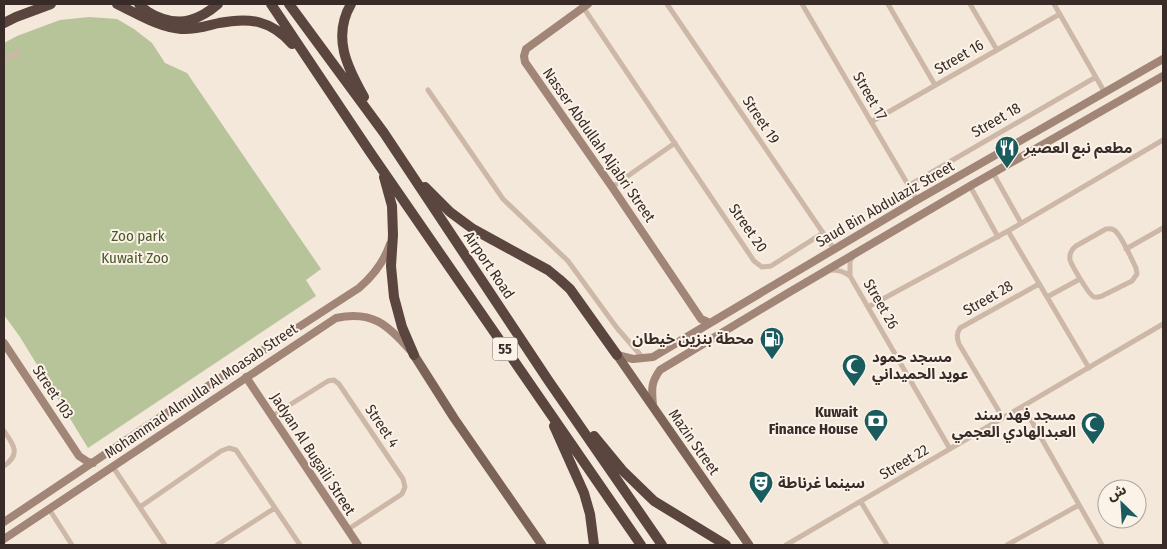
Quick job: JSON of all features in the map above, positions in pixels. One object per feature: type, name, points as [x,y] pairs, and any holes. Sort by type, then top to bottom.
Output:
[{"type":"highway","points":[[4,23],[51,4]]},
{"type":"highway","points":[[117,4],[154,23],[173,28],[197,29],[238,20],[249,20],[265,24],[286,37],[314,68]]},
{"type":"highway","points":[[139,4],[149,13],[166,20],[189,21],[218,4]]},
{"type":"highway","name":"55","points":[[271,4],[370,152],[641,545]]},
{"type":"highway","name":"Airport Road","points":[[289,4],[384,133],[548,380],[662,545]]},
{"type":"highway","points":[[351,4],[343,29],[342,43],[344,56],[349,71],[384,133]]},
{"type":"highway","points":[[370,152],[384,177],[392,206],[394,297],[402,327],[414,356]]},
{"type":"highway","points":[[408,171],[450,212],[473,229],[548,270],[570,289],[617,355]]},
{"type":"highway","points":[[548,380],[622,470],[645,493],[664,508],[726,545]]},
{"type":"highway","points":[[547,409],[584,493],[590,514],[594,545]]},
{"type":"main road","name":"Mazin Street","points":[[617,355],[748,545]]},
{"type":"main road","points":[[414,356],[454,418],[542,545]]},
{"type":"street","name":"Street 19","points":[[667,4],[834,249]]},
{"type":"street","name":"Street 17","points":[[802,4],[917,200]]},
{"type":"street","points":[[888,4],[935,85]]},
{"type":"street","points":[[970,4],[996,50]]},
{"type":"street","points":[[1054,4],[1105,93]]},
{"type":"street","name":"Street 20","points":[[585,5],[754,261],[762,267],[771,266],[823,233]]},
{"type":"street","name":"Nasser Abdullah Aljabri Street","points":[[585,5],[526,49],[525,62],[701,319]]},
{"type":"street","name":"Street 16","points":[[871,122],[1060,14]]},
{"type":"street","points":[[4,60],[18,52]]},
{"type":"street","name":"Saud Bin Abdulaziz Street","points":[[617,355],[633,358],[653,357],[917,200],[1163,59]]},
{"type":"street","name":"Street 18","points":[[908,186],[1096,77]]},
{"type":"street","name":"Saud Bin Abdulaziz Street","points":[[660,370],[970,186],[1162,78]]},
{"type":"street","points":[[428,90],[502,199],[568,261],[617,328],[644,358]]},
{"type":"street","points":[[868,307],[1008,231],[1163,140]]},
{"type":"street","points":[[1018,142],[1017,150],[1024,155]]},
{"type":"street","points":[[612,187],[675,144]]},
{"type":"street","points":[[1005,150],[1011,156],[1008,164]]},
{"type":"street","points":[[993,173],[1021,223]]},
{"type":"street","points":[[970,186],[998,236]]},
{"type":"street","points":[[1106,229],[1114,230],[1126,248],[1137,274],[1132,281],[1102,296],[1093,297],[1080,279],[1070,260],[1072,249],[1106,229]]},
{"type":"street","points":[[1008,231],[1088,368]]},
{"type":"street","points":[[1126,248],[1162,231]]},
{"type":"street","name":"Mohammad Almulla Al Moasab Street","points":[[4,522],[177,406],[359,288],[378,269],[393,235]]},
{"type":"street","name":"Street 26","points":[[850,276],[850,261],[854,254]]},
{"type":"street","name":"Street 26","points":[[828,270],[837,270],[850,276],[950,449]]},
{"type":"street","points":[[1047,297],[1080,279]]},
{"type":"street","points":[[780,282],[781,289],[788,293]]},
{"type":"street","name":"Street 28","points":[[1003,418],[959,344],[957,333],[960,328],[1039,284]]},
{"type":"street","points":[[766,290],[773,294],[774,299],[772,302]]},
{"type":"street","points":[[334,305],[340,310],[336,318]]},
{"type":"street","points":[[336,318],[353,316],[372,318],[395,333],[414,356]]},
{"type":"street","name":"Mohammad Almulla Al Moasab Street","points":[[4,539],[336,318]]},
{"type":"street","points":[[700,329],[701,319],[710,323]]},
{"type":"street","name":"Street 22","points":[[786,545],[1163,324]]},
{"type":"street","name":"Street 103","points":[[4,343],[79,456],[80,472]]},
{"type":"street","points":[[653,357],[654,365],[660,370],[653,380],[653,406]]},
{"type":"street","name":"Jadyan Al Bugaili Street","points":[[246,377],[358,545]]},
{"type":"street","name":"Street 4","points":[[272,416],[328,381],[334,380],[339,384],[398,471],[405,487],[402,494],[347,530]]},
{"type":"street","points":[[177,406],[176,415],[183,420]]},
{"type":"street","points":[[1023,406],[1102,545]]},
{"type":"street","points":[[161,417],[165,418],[168,422],[167,431]]},
{"type":"street","points":[[4,431],[12,443],[15,452],[13,457],[4,466]]},
{"type":"street","points":[[140,506],[221,451],[229,448],[236,450],[300,545]]},
{"type":"street","name":"Street 103","points":[[79,456],[93,463]]},
{"type":"street","points":[[113,467],[165,545]]},
{"type":"street","points":[[862,502],[887,545]]},
{"type":"street","points":[[1007,545],[1080,505]]},
{"type":"street","points":[[217,545],[276,508]]},
{"type":"street","points":[[49,509],[72,545]]},
{"type":"green space","name":"Kuwait Zoo","points":[[89,17],[117,19],[152,43],[165,63],[187,73],[321,269],[306,280],[316,296],[88,448],[20,337],[4,315],[4,43],[17,36],[60,20]]},
{"type":"place","name":"مطعم نبع العصير","points":[[1007,169]]},
{"type":"place","name":"محطة بنزين خيطان","points":[[772,360]]},
{"type":"place","name":"مسجد حمود عويد الحميداني","points":[[854,387]]},
{"type":"place","name":"Kuwait Finance House","points":[[876,442]]},
{"type":"place","name":"مسجد فهد سند العبدالهادي العجمي","points":[[1093,445]]},
{"type":"place","name":"سينما غرناطة","points":[[761,504]]},
{"type":"park label","name":"Zoo park","points":[[138,236]]}]
